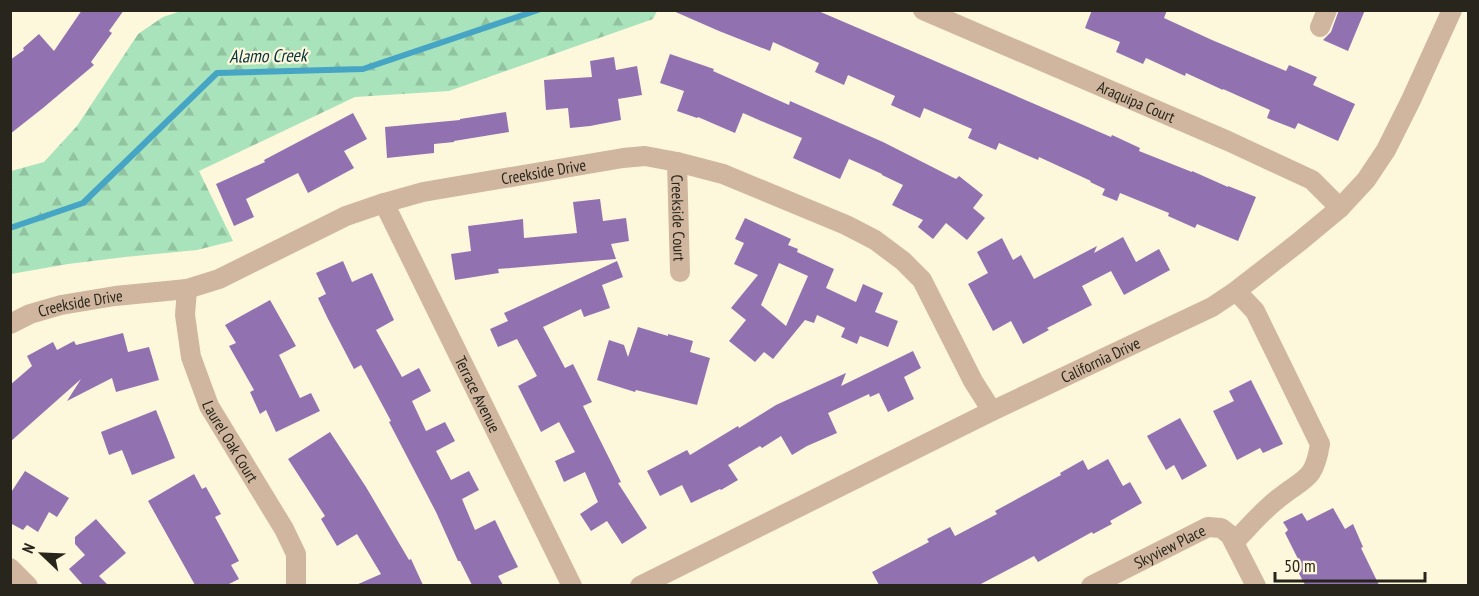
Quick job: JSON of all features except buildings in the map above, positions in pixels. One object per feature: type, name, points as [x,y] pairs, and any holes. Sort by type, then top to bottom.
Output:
[{"type":"street","name":"Araquipa Court","points":[[923,10],[1228,141],[1312,180],[1340,208]]},
{"type":"street","name":"California Drive","points":[[640,585],[992,411],[1212,307],[1236,291],[1340,208],[1366,180],[1386,150],[1416,91],[1452,10]]},
{"type":"street","name":"Creekside Drive","points":[[10,324],[30,314],[61,305],[115,296],[187,289],[219,279],[346,216],[423,192],[645,156],[723,174],[846,225],[874,240],[903,261],[922,280],[973,381],[992,411]]},
{"type":"street","name":"Creekside Court","points":[[677,162],[680,272]]},
{"type":"street","name":"Terrace Avenue","points":[[384,203],[572,585]]},
{"type":"street","name":"Laurel Oak Court","points":[[187,289],[185,315],[191,357],[208,406],[284,529],[296,555],[296,585]]},
{"type":"street","points":[[1234,542],[1279,498],[1305,480],[1313,469],[1320,444],[1255,312],[1236,291]]},
{"type":"street","name":"Skyview Place","points":[[1091,585],[1208,526],[1226,531],[1256,585]]},
{"type":"street","points":[[10,568],[28,585]]},
{"type":"green space","points":[[181,11],[657,11],[653,19],[449,91],[355,97],[199,171],[233,241],[197,250],[68,264],[11,274],[11,171],[44,162],[77,126],[138,34],[163,17]]},
{"type":"waterway","name":"Alamo Creek","points":[[10,228],[83,203],[217,73],[363,69],[538,10]]}]
